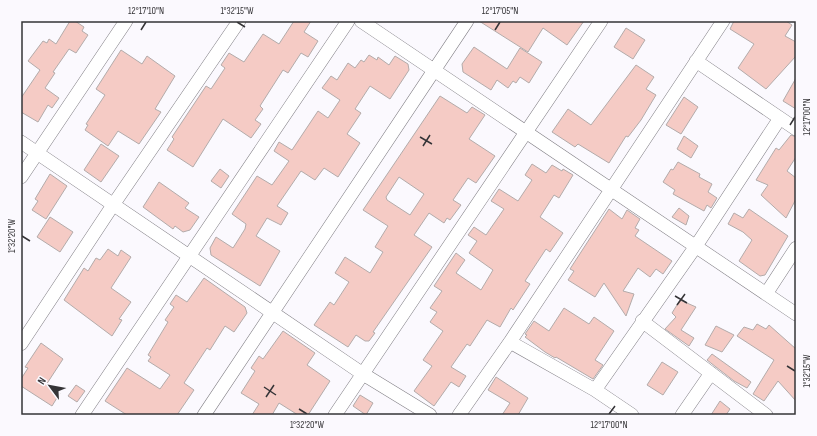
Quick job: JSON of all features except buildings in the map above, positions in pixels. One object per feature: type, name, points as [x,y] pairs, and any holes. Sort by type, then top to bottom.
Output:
[{"type":"street","points":[[21,177],[126,21]]},
{"type":"street","points":[[21,344],[113,205],[239,21]]},
{"type":"street","points":[[82,415],[348,21]]},
{"type":"street","points":[[361,21],[796,314]]},
{"type":"street","points":[[204,415],[274,313],[467,21]]},
{"type":"street","points":[[335,415],[527,133],[601,21]]},
{"type":"street","points":[[459,415],[510,342],[723,21]]},
{"type":"street","points":[[696,61],[796,129]]},
{"type":"street","points":[[595,390],[696,246],[780,118]]},
{"type":"street","points":[[21,142],[363,374],[430,415]]},
{"type":"street","points":[[766,294],[796,248]]},
{"type":"street","points":[[642,321],[766,415]]},
{"type":"street","points":[[510,342],[595,390],[632,415]]},
{"type":"street","points":[[682,415],[711,373]]}]
